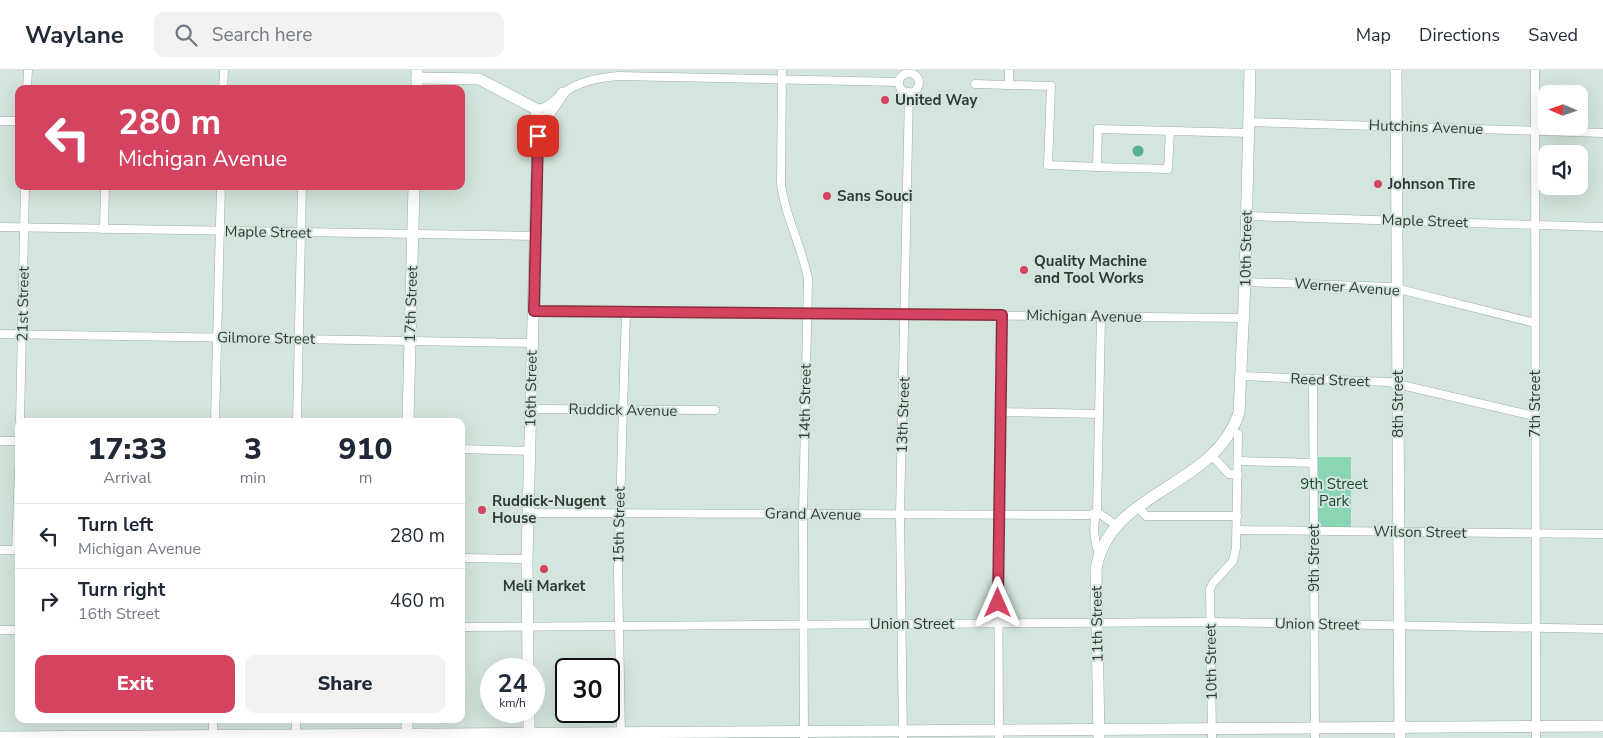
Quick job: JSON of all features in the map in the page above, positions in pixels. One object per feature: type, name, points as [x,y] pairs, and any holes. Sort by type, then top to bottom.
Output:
[{"type":"street","points":[[27,85],[28,70]]},
{"type":"street","points":[[223,85],[224,70]]},
{"type":"street","points":[[1009,70],[1009,84]]},
{"type":"street","name":"10th Street","points":[[1212,734],[1210,589],[1213,583],[1233,562],[1238,516],[1236,431],[1239,413],[1244,318],[1250,70]]},
{"type":"street","name":"8th Street","points":[[1396,70],[1400,732]]},
{"type":"street","name":"7th Street","points":[[1535,70],[1534,416],[1536,738]]},
{"type":"street","points":[[909,72],[916,76],[919,82],[917,88],[909,92],[901,88],[899,82],[902,76],[909,72]]},
{"type":"street","points":[[417,79],[478,79],[536,109],[548,107],[563,93],[581,83],[598,78],[694,74],[782,74],[899,82]]},
{"type":"street","name":"14th Street","points":[[782,74],[782,192],[786,212],[805,261],[808,279],[802,626],[804,735]]},
{"type":"street","points":[[975,84],[1051,86],[1048,165],[1168,169],[1170,131]]},
{"type":"street","name":"13th Street","points":[[902,735],[900,515],[909,92]]},
{"type":"street","points":[[538,136],[545,119],[563,93]]},
{"type":"street","name":"16th Street","points":[[528,658],[527,559],[538,136],[536,109]]},
{"type":"street","points":[[0,121],[15,121]]},
{"type":"street","name":"Hutchins Avenue","points":[[1097,166],[1098,129],[1170,131],[1397,126],[1603,133]]},
{"type":"street","name":"21st Street","points":[[20,418],[25,190]]},
{"type":"street","points":[[104,229],[105,190]]},
{"type":"street","points":[[215,418],[221,190]]},
{"type":"street","points":[[297,418],[302,190]]},
{"type":"street","name":"17th Street","points":[[408,418],[414,190]]},
{"type":"street","name":"Maple Street","points":[[1246,216],[1603,227]]},
{"type":"street","name":"Maple Street","points":[[0,227],[535,236]]},
{"type":"street","name":"Werner Avenue","points":[[1245,282],[1398,289],[1534,323]]},
{"type":"street","name":"Michigan Avenue","points":[[534,311],[1244,318]]},
{"type":"street","name":"15th Street","points":[[621,736],[618,626],[619,514],[626,312]]},
{"type":"street","points":[[999,735],[998,515],[1002,315]]},
{"type":"street","name":"11th Street","points":[[1099,734],[1096,569],[1099,554],[1094,542],[1094,520],[1097,512],[1101,317]]},
{"type":"street","name":"Gilmore Street","points":[[0,334],[532,343]]},
{"type":"street","name":"Reed Street","points":[[1241,376],[1389,382],[1534,416]]},
{"type":"street","name":"9th Street","points":[[1313,379],[1315,733]]},
{"type":"street","name":"Ruddick Avenue","points":[[531,409],[715,410]]},
{"type":"street","points":[[999,412],[1099,414]]},
{"type":"street","points":[[1099,554],[1116,525],[1138,507],[1212,456],[1236,431]]},
{"type":"street","points":[[0,441],[15,441]]},
{"type":"street","points":[[465,449],[530,451]]},
{"type":"street","points":[[1212,456],[1230,474],[1238,475]]},
{"type":"street","points":[[1238,462],[1313,464]]},
{"type":"street","points":[[1138,507],[1146,516],[1238,516]]},
{"type":"street","points":[[1097,512],[1116,525]]},
{"type":"street","name":"Grand Avenue","points":[[528,513],[1088,515],[1097,512]]},
{"type":"street","name":"Wilson Street","points":[[1237,530],[1603,534]]},
{"type":"street","points":[[0,550],[15,550]]},
{"type":"street","points":[[465,558],[527,559]]},
{"type":"street","name":"Union Street","points":[[465,627],[1210,622],[1603,629]]},
{"type":"street","points":[[0,630],[15,630]]},
{"type":"street","points":[[213,723],[213,737]]},
{"type":"street","points":[[296,723],[296,737]]},
{"type":"street","points":[[407,723],[407,736]]},
{"type":"street","points":[[529,723],[529,736]]},
{"type":"street","points":[[0,737],[1212,734],[1400,732],[1536,726],[1603,726]]},
{"type":"green space","name":"9th Street Park","points":[[1316,457],[1351,457],[1351,527],[1316,527]]},
{"type":"shaded area","points":[[1138,145],[1144,151],[1138,157],[1132,151]]},
{"type":"place","name":"United Way","points":[[885,100]]},
{"type":"place","name":"Johnson Tire","points":[[1378,184]]},
{"type":"place","name":"Sans Souci","points":[[827,196]]},
{"type":"place","name":"Quality Machine and Tool Works","points":[[1024,270]]},
{"type":"place","name":"Ruddick-Nugent House","points":[[482,510]]},
{"type":"place","name":"Meli Market","points":[[544,569]]},
{"type":"route","points":[[538,136],[534,311],[1002,315],[999,412],[998,603]]}]
